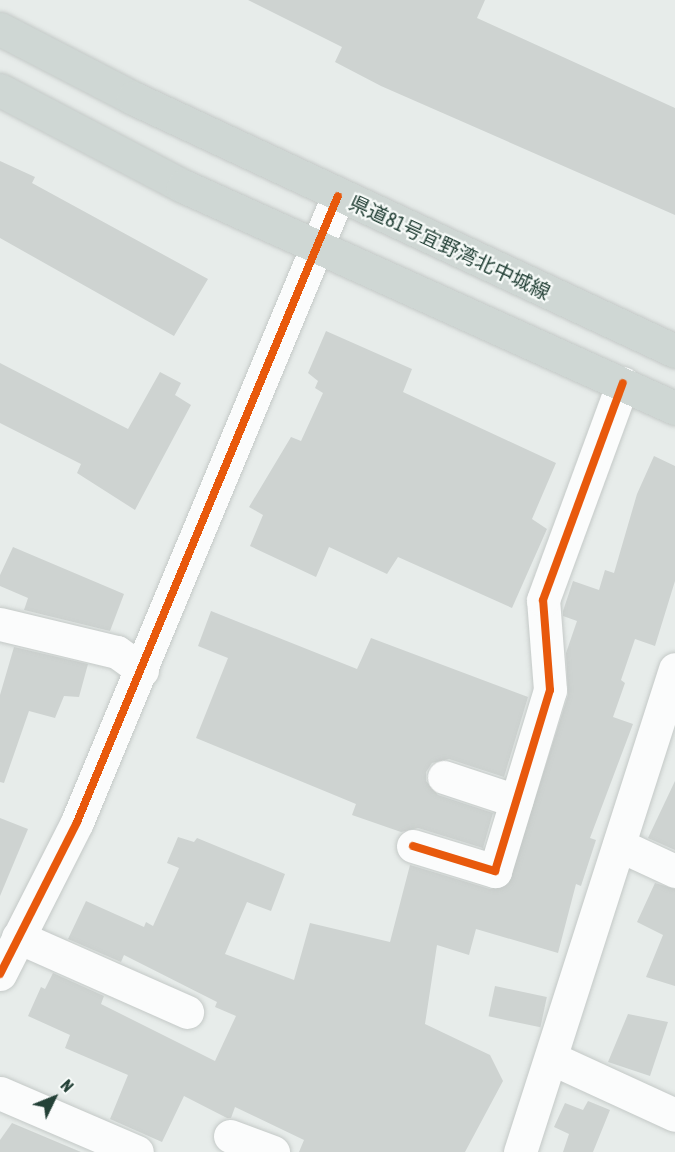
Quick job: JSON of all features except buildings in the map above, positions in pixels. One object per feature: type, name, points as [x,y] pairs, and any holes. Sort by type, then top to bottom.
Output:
[{"type":"main road","name":"県道81号宜野湾北中城線","points":[[0,29],[133,98],[338,196],[675,351]]},
{"type":"main road","points":[[0,90],[118,154],[675,408]]},
{"type":"street","points":[[0,974],[77,822],[142,670],[315,245],[338,196]]},
{"type":"street","points":[[413,846],[495,871],[550,690],[543,600],[623,383]]},
{"type":"street","points":[[0,624],[117,652],[142,670]]},
{"type":"street","points":[[520,1152],[675,669]]},
{"type":"street","points":[[444,777],[516,801]]},
{"type":"street","points":[[619,845],[675,871]]},
{"type":"street","points":[[18,938],[187,1012]]},
{"type":"street","points":[[551,1058],[675,1115]]},
{"type":"street","points":[[0,1093],[137,1152]]},
{"type":"street","points":[[231,1136],[273,1152]]},
{"type":"cycle path","points":[[0,974],[77,822],[338,196]]},
{"type":"cycle path","points":[[413,846],[495,871],[550,690],[543,600],[623,383]]}]
